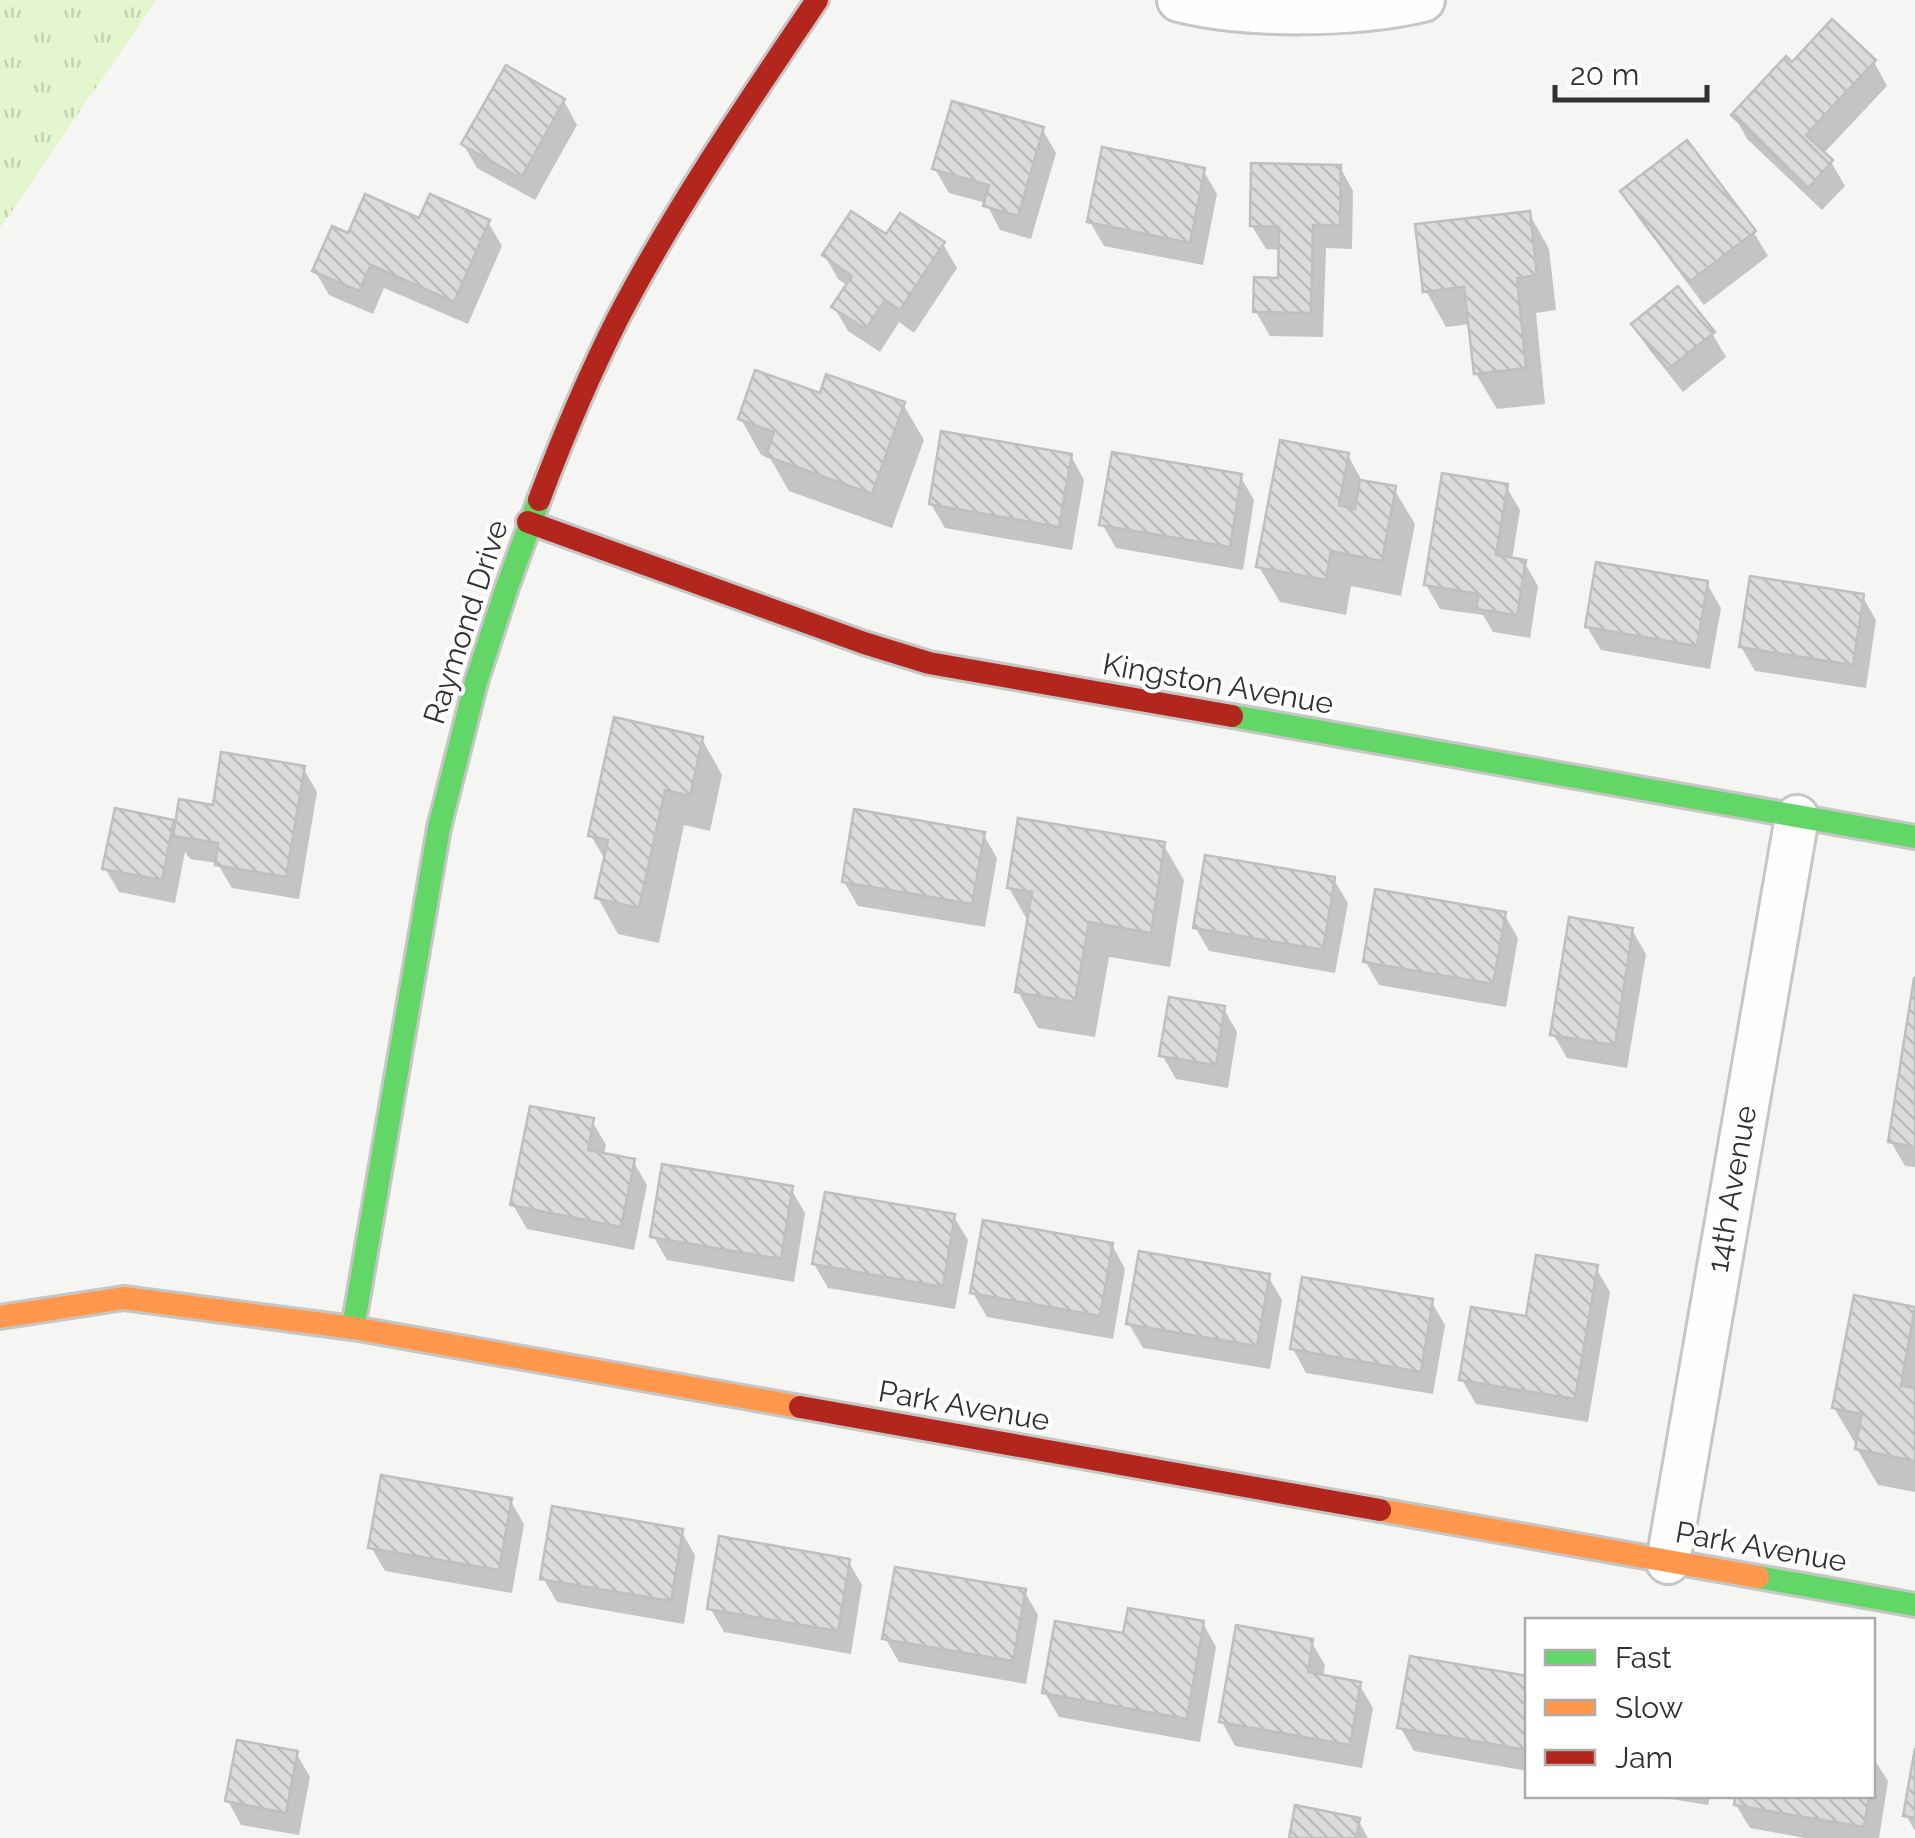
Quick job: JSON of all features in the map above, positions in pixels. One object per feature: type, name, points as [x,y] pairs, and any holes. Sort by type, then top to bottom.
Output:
[{"type":"street","name":"Raymond Drive","points":[[353,1328],[439,828],[457,748],[528,522],[620,316],[692,187],[817,0]]},
{"type":"street","points":[[1179,0],[1212,8],[1310,12],[1398,6],[1423,0]]},
{"type":"street","name":"Kingston Avenue","points":[[528,522],[929,663],[1915,837]]},
{"type":"street","name":"14th Avenue","points":[[1668,1562],[1797,817]]},
{"type":"street","name":"Park Avenue","points":[[0,1317],[124,1298],[353,1328],[1915,1605]]},
{"type":"green space","points":[[0,0],[156,0],[0,228]]},
{"type":"building","points":[[1832,19],[1876,60],[1806,135],[1833,160],[1808,188],[1731,115],[1786,56],[1792,62]]},
{"type":"building","points":[[506,65],[565,99],[521,178],[461,144]]},
{"type":"building","points":[[952,101],[1044,127],[1018,216],[983,206],[989,185],[932,169]]},
{"type":"building","points":[[1687,140],[1756,231],[1689,282],[1620,191]]},
{"type":"building","points":[[1102,147],[1205,168],[1190,243],[1087,222]]},
{"type":"building","points":[[1251,163],[1341,165],[1340,225],[1313,225],[1311,313],[1253,312],[1254,277],[1278,278],[1279,227],[1250,226]]},
{"type":"building","points":[[365,194],[419,218],[430,194],[490,220],[454,302],[371,265],[359,291],[312,271],[332,226],[348,233]]},
{"type":"building","points":[[851,211],[886,234],[900,213],[945,242],[900,310],[885,300],[866,329],[831,307],[852,276],[822,255]]},
{"type":"building","points":[[1530,211],[1537,275],[1517,278],[1526,368],[1474,374],[1464,287],[1423,292],[1415,224]]},
{"type":"building","points":[[1678,286],[1715,332],[1668,369],[1631,324]]},
{"type":"building","points":[[755,370],[820,393],[826,374],[905,402],[872,494],[766,456],[774,432],[738,419]]},
{"type":"building","points":[[941,431],[1072,454],[1059,527],[929,504]]},
{"type":"building","points":[[1280,440],[1349,453],[1339,505],[1355,509],[1360,480],[1396,486],[1382,561],[1331,551],[1326,580],[1256,567]]},
{"type":"building","points":[[1112,452],[1242,474],[1230,547],[1099,525]]},
{"type":"building","points":[[1442,473],[1508,484],[1496,555],[1526,560],[1517,615],[1476,609],[1479,594],[1424,585]]},
{"type":"building","points":[[1596,562],[1708,581],[1697,646],[1585,627]]},
{"type":"building","points":[[1750,576],[1864,594],[1853,665],[1739,647]]},
{"type":"building","points":[[614,717],[703,737],[690,796],[665,790],[639,908],[595,898],[608,840],[588,836]]},
{"type":"building","points":[[221,752],[305,766],[286,877],[215,865],[218,843],[173,836],[179,799],[213,805]]},
{"type":"building","points":[[115,808],[174,820],[162,880],[102,869]]},
{"type":"building","points":[[854,809],[985,832],[972,904],[842,882]]},
{"type":"building","points":[[1018,818],[1165,842],[1151,933],[1089,922],[1075,1002],[1015,992],[1032,892],[1007,888]]},
{"type":"building","points":[[1205,855],[1335,877],[1323,950],[1193,928]]},
{"type":"building","points":[[1375,889],[1506,912],[1493,984],[1363,962]]},
{"type":"building","points":[[1569,917],[1633,928],[1615,1045],[1550,1035]]},
{"type":"building","points":[[1915,978],[1915,1147],[1888,1142]]},
{"type":"building","points":[[1169,997],[1225,1006],[1216,1065],[1159,1056]]},
{"type":"building","points":[[530,1106],[594,1118],[588,1150],[635,1159],[621,1227],[510,1205]]},
{"type":"building","points":[[662,1164],[793,1186],[781,1259],[650,1237]]},
{"type":"building","points":[[825,1192],[955,1214],[943,1287],[812,1264]]},
{"type":"building","points":[[983,1220],[1113,1243],[1100,1316],[970,1293]]},
{"type":"building","points":[[1139,1251],[1270,1274],[1257,1346],[1126,1324]]},
{"type":"building","points":[[1536,1255],[1598,1265],[1575,1399],[1459,1380],[1471,1307],[1526,1316]]},
{"type":"building","points":[[1302,1277],[1433,1299],[1421,1372],[1290,1349]]},
{"type":"building","points":[[1854,1295],[1915,1307],[1901,1386],[1915,1388],[1915,1461],[1855,1449],[1862,1414],[1832,1408]]},
{"type":"building","points":[[381,1475],[512,1498],[499,1570],[368,1548]]},
{"type":"building","points":[[552,1506],[683,1529],[671,1601],[540,1579]]},
{"type":"building","points":[[719,1536],[850,1559],[838,1631],[707,1609]]},
{"type":"building","points":[[895,1567],[1026,1589],[1013,1661],[882,1639]]},
{"type":"building","points":[[1128,1608],[1204,1621],[1187,1719],[1042,1693],[1055,1621],[1123,1633]]},
{"type":"building","points":[[1236,1625],[1313,1639],[1308,1672],[1361,1682],[1350,1745],[1219,1722]]},
{"type":"building","points":[[1410,1656],[1525,1675],[1525,1749],[1397,1728]]},
{"type":"building","points":[[237,1740],[298,1751],[286,1813],[225,1801]]},
{"type":"building","points":[[1915,1748],[1915,1818],[1903,1816]]},
{"type":"building","points":[[1735,1798],[1869,1798],[1864,1827],[1734,1805]]},
{"type":"building","points":[[1295,1805],[1360,1818],[1356,1838],[1289,1838]]},
{"type":"traffic: fast","points":[[353,1328],[439,828],[476,682],[539,500]]},
{"type":"traffic: fast","points":[[1232,716],[1915,837]]},
{"type":"traffic: fast","points":[[1758,1577],[1915,1605]]},
{"type":"traffic: slow","points":[[0,1317],[124,1298],[353,1328],[800,1407]]},
{"type":"traffic: slow","points":[[1380,1510],[1758,1577]]},
{"type":"traffic: jam","points":[[539,500],[586,385],[640,277],[713,156],[817,0]]},
{"type":"traffic: jam","points":[[528,522],[929,663],[1232,716]]},
{"type":"traffic: jam","points":[[800,1407],[1380,1510]]}]
